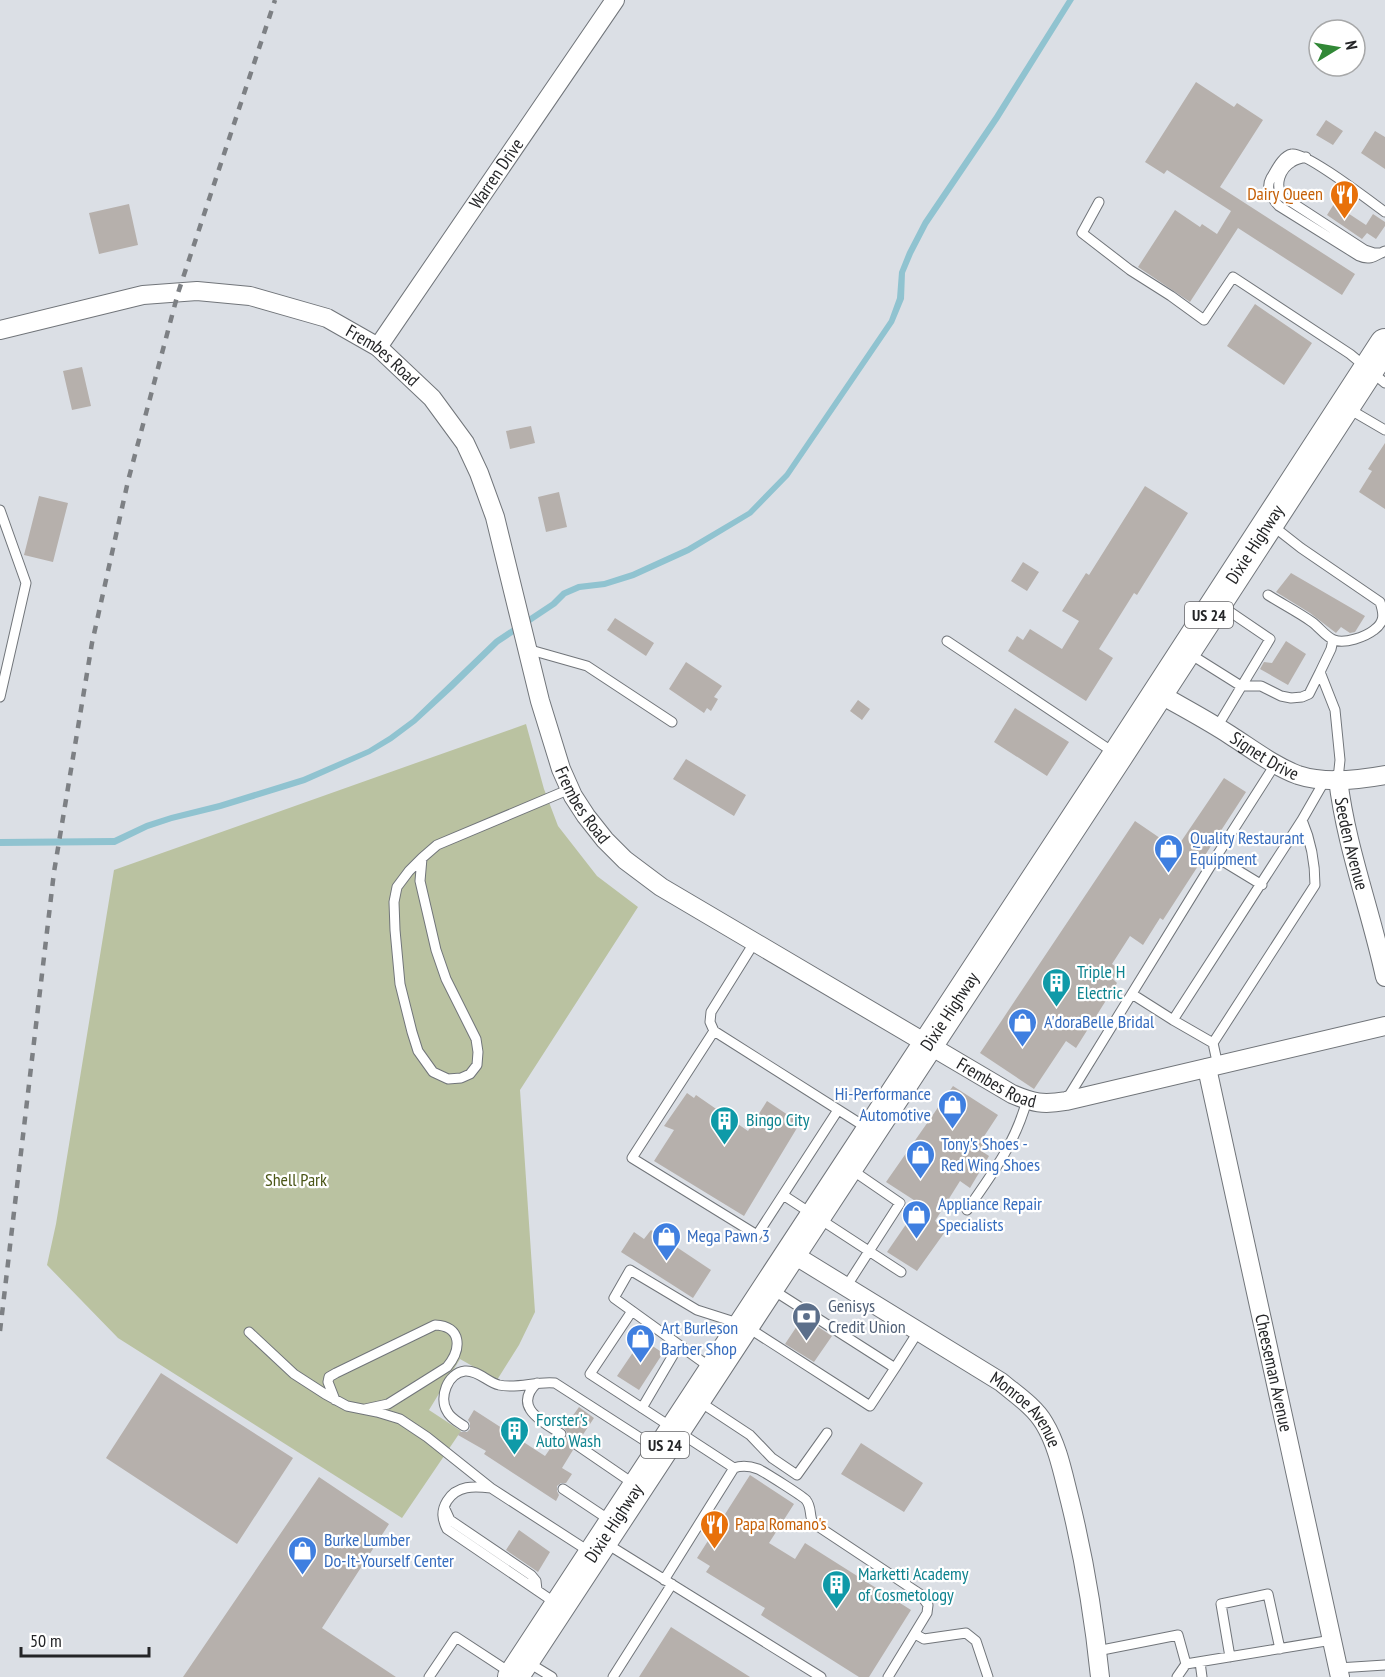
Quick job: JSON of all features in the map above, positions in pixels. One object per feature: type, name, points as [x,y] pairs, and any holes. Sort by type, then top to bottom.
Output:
[{"type":"main road","name":"Dixie Highway","points":[[517,1671],[548,1598],[603,1539],[638,1487],[1344,406],[1376,377],[1385,344]]},
{"type":"street","name":"Warren Drive","points":[[378,347],[615,0]]},
{"type":"street","name":"Frembes Road","points":[[0,330],[143,295],[197,291],[250,296],[327,318],[378,347],[432,398],[465,443],[479,473],[495,517],[527,649],[561,769],[586,816],[605,840],[625,860],[661,887],[1012,1094],[1032,1103],[1066,1101],[1385,1026]]},
{"type":"street","name":"Signet Drive","points":[[1158,693],[1276,764],[1299,775],[1331,780],[1385,775]]},
{"type":"street","name":"Seeden Avenue","points":[[1331,780],[1341,804],[1385,977]]},
{"type":"street","name":"Cheeseman Avenue","points":[[1213,1067],[1339,1673]]},
{"type":"street","name":"Monroe Avenue","points":[[791,1253],[1001,1382],[1032,1408],[1043,1421],[1055,1445],[1078,1535],[1100,1677]]},
{"type":"lane","points":[[1383,252],[1377,257],[1365,259],[1359,256],[1279,206],[1269,194],[1269,183],[1285,157],[1297,153],[1385,212]]},
{"type":"lane","points":[[1099,202],[1082,232],[1130,270],[1204,320],[1233,277],[1350,354],[1376,377]]},
{"type":"lane","points":[[1344,406],[1385,429]]},
{"type":"lane","points":[[0,510],[26,583],[0,697]]},
{"type":"lane","points":[[1268,595],[1312,622],[1333,640],[1346,641],[1366,635],[1383,621],[1384,614],[1380,602],[1301,548],[1269,523]]},
{"type":"lane","points":[[1216,727],[1269,639],[1217,603]]},
{"type":"lane","points":[[1185,651],[1241,686],[1261,686],[1281,696],[1291,698],[1309,694],[1333,640]]},
{"type":"lane","points":[[947,641],[1118,755]]},
{"type":"lane","points":[[527,649],[587,666],[672,722]]},
{"type":"lane","points":[[1173,1020],[1302,820],[1331,780],[1340,760],[1335,710],[1320,672]]},
{"type":"lane","points":[[1066,1101],[1276,764]]},
{"type":"lane","points":[[422,858],[420,881],[436,950],[446,978],[476,1039],[477,1065],[470,1074],[461,1078],[448,1079],[433,1072],[418,1051],[411,1032],[400,984],[394,902],[397,887],[409,871],[422,858],[437,845],[570,789]]},
{"type":"lane","points":[[1213,1067],[1213,1043],[1315,885],[1312,851],[1302,820]]},
{"type":"lane","points":[[1216,857],[1262,885]]},
{"type":"lane","points":[[754,943],[711,1012],[710,1022],[714,1030],[871,1131]]},
{"type":"lane","points":[[1132,994],[1213,1043]]},
{"type":"lane","points":[[714,1030],[632,1158],[757,1235],[838,1110]]},
{"type":"lane","points":[[967,1210],[1007,1152],[1022,1119],[1027,1100]]},
{"type":"lane","points":[[846,1287],[900,1203],[848,1167]]},
{"type":"lane","points":[[783,1195],[901,1272]]},
{"type":"lane","points":[[714,1370],[614,1298],[630,1270],[697,1310],[744,1324],[870,1406],[918,1332]]},
{"type":"lane","points":[[769,1287],[895,1368]]},
{"type":"lane","points":[[632,1311],[590,1374],[642,1408],[668,1440]]},
{"type":"lane","points":[[335,1400],[328,1382],[329,1377],[435,1325],[443,1325],[452,1330],[457,1349],[447,1366],[388,1404],[365,1409]]},
{"type":"lane","points":[[249,1332],[294,1374],[335,1400],[347,1406],[399,1419],[427,1437],[491,1488],[603,1539],[821,1677]]},
{"type":"lane","points":[[642,1408],[679,1345]]},
{"type":"lane","points":[[464,1426],[447,1413],[443,1400],[446,1386],[458,1374],[465,1371],[496,1384],[507,1386],[555,1383],[668,1440],[734,1468],[742,1466],[758,1469],[806,1500],[813,1523],[920,1593],[928,1605],[927,1613],[888,1677]]},
{"type":"lane","points":[[537,1383],[528,1394],[528,1406],[533,1415],[561,1434]]},
{"type":"lane","points":[[695,1399],[750,1435],[772,1458],[798,1475],[826,1432]]},
{"type":"lane","points":[[577,1444],[638,1487]]},
{"type":"lane","points":[[613,1677],[734,1468]]},
{"type":"lane","points":[[491,1488],[477,1486],[455,1491],[444,1507],[443,1520],[447,1529],[548,1598]]},
{"type":"lane","points":[[562,1489],[603,1539]]},
{"type":"lane","points":[[1230,1657],[1221,1604],[1268,1594],[1280,1649]]},
{"type":"lane","points":[[915,1634],[924,1639],[966,1633],[976,1641],[988,1677]]},
{"type":"lane","points":[[1097,1651],[1178,1635],[1186,1664]]},
{"type":"lane","points":[[429,1677],[456,1637],[517,1671],[552,1677]]},
{"type":"lane","points":[[1177,1677],[1186,1664],[1332,1640]]},
{"type":"lane","points":[[1200,1662],[1202,1677]]},
{"type":"lane","points":[[1339,1673],[1385,1665]]},
{"type":"green space","name":"Shell Park","points":[[526,724],[544,789],[558,826],[597,876],[638,907],[520,1090],[535,1312],[519,1345],[497,1380],[460,1359],[429,1410],[461,1431],[402,1518],[118,1338],[47,1265],[56,1224],[114,870]]},
{"type":"water","points":[[1067,0],[1074,0],[999,120],[928,225],[905,273],[904,299],[894,323],[789,477],[752,515],[689,553],[634,578],[605,587],[580,590],[566,596],[556,606],[499,644],[416,723],[392,741],[370,754],[305,783],[221,809],[172,821],[148,829],[115,845],[0,846],[0,839],[114,838],[146,823],[303,777],[368,749],[412,719],[495,639],[551,602],[562,591],[578,584],[604,581],[632,572],[687,547],[748,511],[785,473],[889,320],[897,298],[899,272],[923,221],[994,116]]},
{"type":"building","points":[[1196,82],[1234,107],[1237,103],[1263,120],[1220,187],[1355,274],[1342,295],[1238,228],[1190,302],[1138,267],[1175,210],[1200,227],[1202,224],[1217,234],[1231,211],[1167,170],[1164,174],[1145,162]]},
{"type":"building","points":[[1326,120],[1343,131],[1333,145],[1316,135]]},
{"type":"building","points":[[1375,131],[1385,137],[1385,169],[1361,153]]},
{"type":"building","points":[[129,204],[138,245],[99,254],[89,213]]},
{"type":"building","name":"Dairy Queen","points":[[1334,204],[1366,225],[1373,214],[1385,222],[1385,226],[1376,239],[1367,233],[1362,239],[1327,215]]},
{"type":"building","points":[[1255,304],[1312,343],[1284,385],[1227,346]]},
{"type":"building","points":[[82,367],[91,406],[72,410],[63,371]]},
{"type":"building","points":[[531,426],[535,443],[510,449],[506,431]]},
{"type":"building","points":[[1385,443],[1385,509],[1359,492],[1372,471],[1368,469]]},
{"type":"building","points":[[1145,486],[1188,513],[1137,595],[1134,593],[1099,649],[1113,658],[1086,701],[1008,651],[1017,636],[1023,640],[1030,629],[1062,649],[1079,621],[1062,611],[1086,573],[1089,575]]},
{"type":"building","points":[[559,492],[567,527],[546,532],[538,497]]},
{"type":"building","points":[[39,496],[68,503],[53,562],[24,555]]},
{"type":"building","points":[[1023,562],[1039,572],[1027,591],[1011,581]]},
{"type":"building","points":[[1291,573],[1365,616],[1355,632],[1350,633],[1341,627],[1336,633],[1310,613],[1276,592]]},
{"type":"building","points":[[615,618],[654,643],[646,656],[607,630]]},
{"type":"building","points":[[1286,641],[1306,654],[1288,685],[1260,669],[1264,662],[1272,663]]},
{"type":"building","points":[[686,662],[722,686],[714,697],[718,699],[711,711],[707,708],[704,713],[669,689]]},
{"type":"building","points":[[858,700],[870,709],[862,720],[850,711]]},
{"type":"building","points":[[1015,708],[1069,742],[1047,776],[994,742]]},
{"type":"building","points":[[686,759],[746,795],[734,816],[673,779]]},
{"type":"building","points":[[1224,778],[1246,792],[1163,920],[1160,918],[1143,945],[1130,936],[1112,964],[1119,969],[1113,979],[1117,983],[1076,1048],[1066,1041],[1034,1089],[980,1053],[1135,821],[1176,849]]},
{"type":"building","points":[[953,1086],[998,1115],[981,1141],[987,1146],[983,1152],[989,1156],[970,1188],[960,1181],[935,1221],[947,1229],[917,1271],[887,1252],[920,1204],[886,1182]]},
{"type":"building","name":"Bingo City","points":[[687,1093],[694,1098],[696,1095],[748,1131],[767,1101],[800,1123],[744,1216],[654,1161],[674,1130],[664,1126]]},
{"type":"building","name":"Mega Pawn 3","points":[[651,1230],[711,1270],[693,1298],[621,1252],[634,1232],[644,1239]]},
{"type":"building","name":"Genisys Credit Union","points":[[803,1317],[832,1336],[814,1362],[785,1344]]},
{"type":"building","name":"Art Burleson Barber Shop","points":[[642,1339],[663,1353],[639,1390],[617,1376]]},
{"type":"building","points":[[161,1373],[293,1458],[237,1544],[106,1458]]},
{"type":"building","name":"Forster's Auto Wash","points":[[579,1407],[594,1418],[580,1439],[571,1442],[573,1450],[562,1468],[572,1474],[566,1483],[557,1486],[559,1495],[556,1501],[484,1454],[486,1451],[458,1435],[470,1429],[468,1420],[474,1410],[545,1456],[557,1439],[561,1441],[566,1438],[568,1434],[564,1428]]},
{"type":"building","points":[[861,1443],[923,1483],[904,1512],[841,1474]]},
{"type":"building","points":[[750,1475],[794,1504],[769,1543],[795,1559],[805,1543],[911,1610],[869,1677],[859,1677],[761,1615],[765,1608],[706,1572],[710,1566],[697,1558]]},
{"type":"building","name":"Burke Lumber Do-It-Yourself Center","points":[[319,1477],[389,1524],[322,1628],[396,1677],[183,1677]]},
{"type":"building","points":[[519,1530],[550,1552],[538,1572],[506,1550]]},
{"type":"building","points":[[671,1627],[750,1677],[639,1677]]},
{"type":"railway","points":[[0,1331],[54,872],[92,643],[128,481],[178,293],[275,0]]},
{"type":"place","name":"Dairy Queen","points":[[1344,220]]},
{"type":"place","name":"Quality Restaurant Equipment","points":[[1169,874]]},
{"type":"place","name":"Triple H Electric","points":[[1056,1008]]},
{"type":"place","name":"A'doraBelle Bridal","points":[[1023,1048]]},
{"type":"place","name":"Hi-Performance Automotive","points":[[952,1130]]},
{"type":"place","name":"Bingo City","points":[[725,1146]]},
{"type":"place","name":"Tony's Shoes - Red Wing Shoes","points":[[920,1180]]},
{"type":"place","name":"Appliance Repair Specialists","points":[[917,1240]]},
{"type":"place","name":"Mega Pawn 3","points":[[666,1262]]},
{"type":"place","name":"Genisys Credit Union","points":[[807,1342]]},
{"type":"place","name":"Art Burleson Barber Shop","points":[[640,1364]]},
{"type":"place","name":"Forster's Auto Wash","points":[[515,1456]]},
{"type":"place","name":"Papa Romano's","points":[[714,1550]]},
{"type":"place","name":"Burke Lumber Do-It-Yourself Center","points":[[303,1576]]},
{"type":"place","name":"Marketti Academy of Cosmetology","points":[[837,1610]]}]
